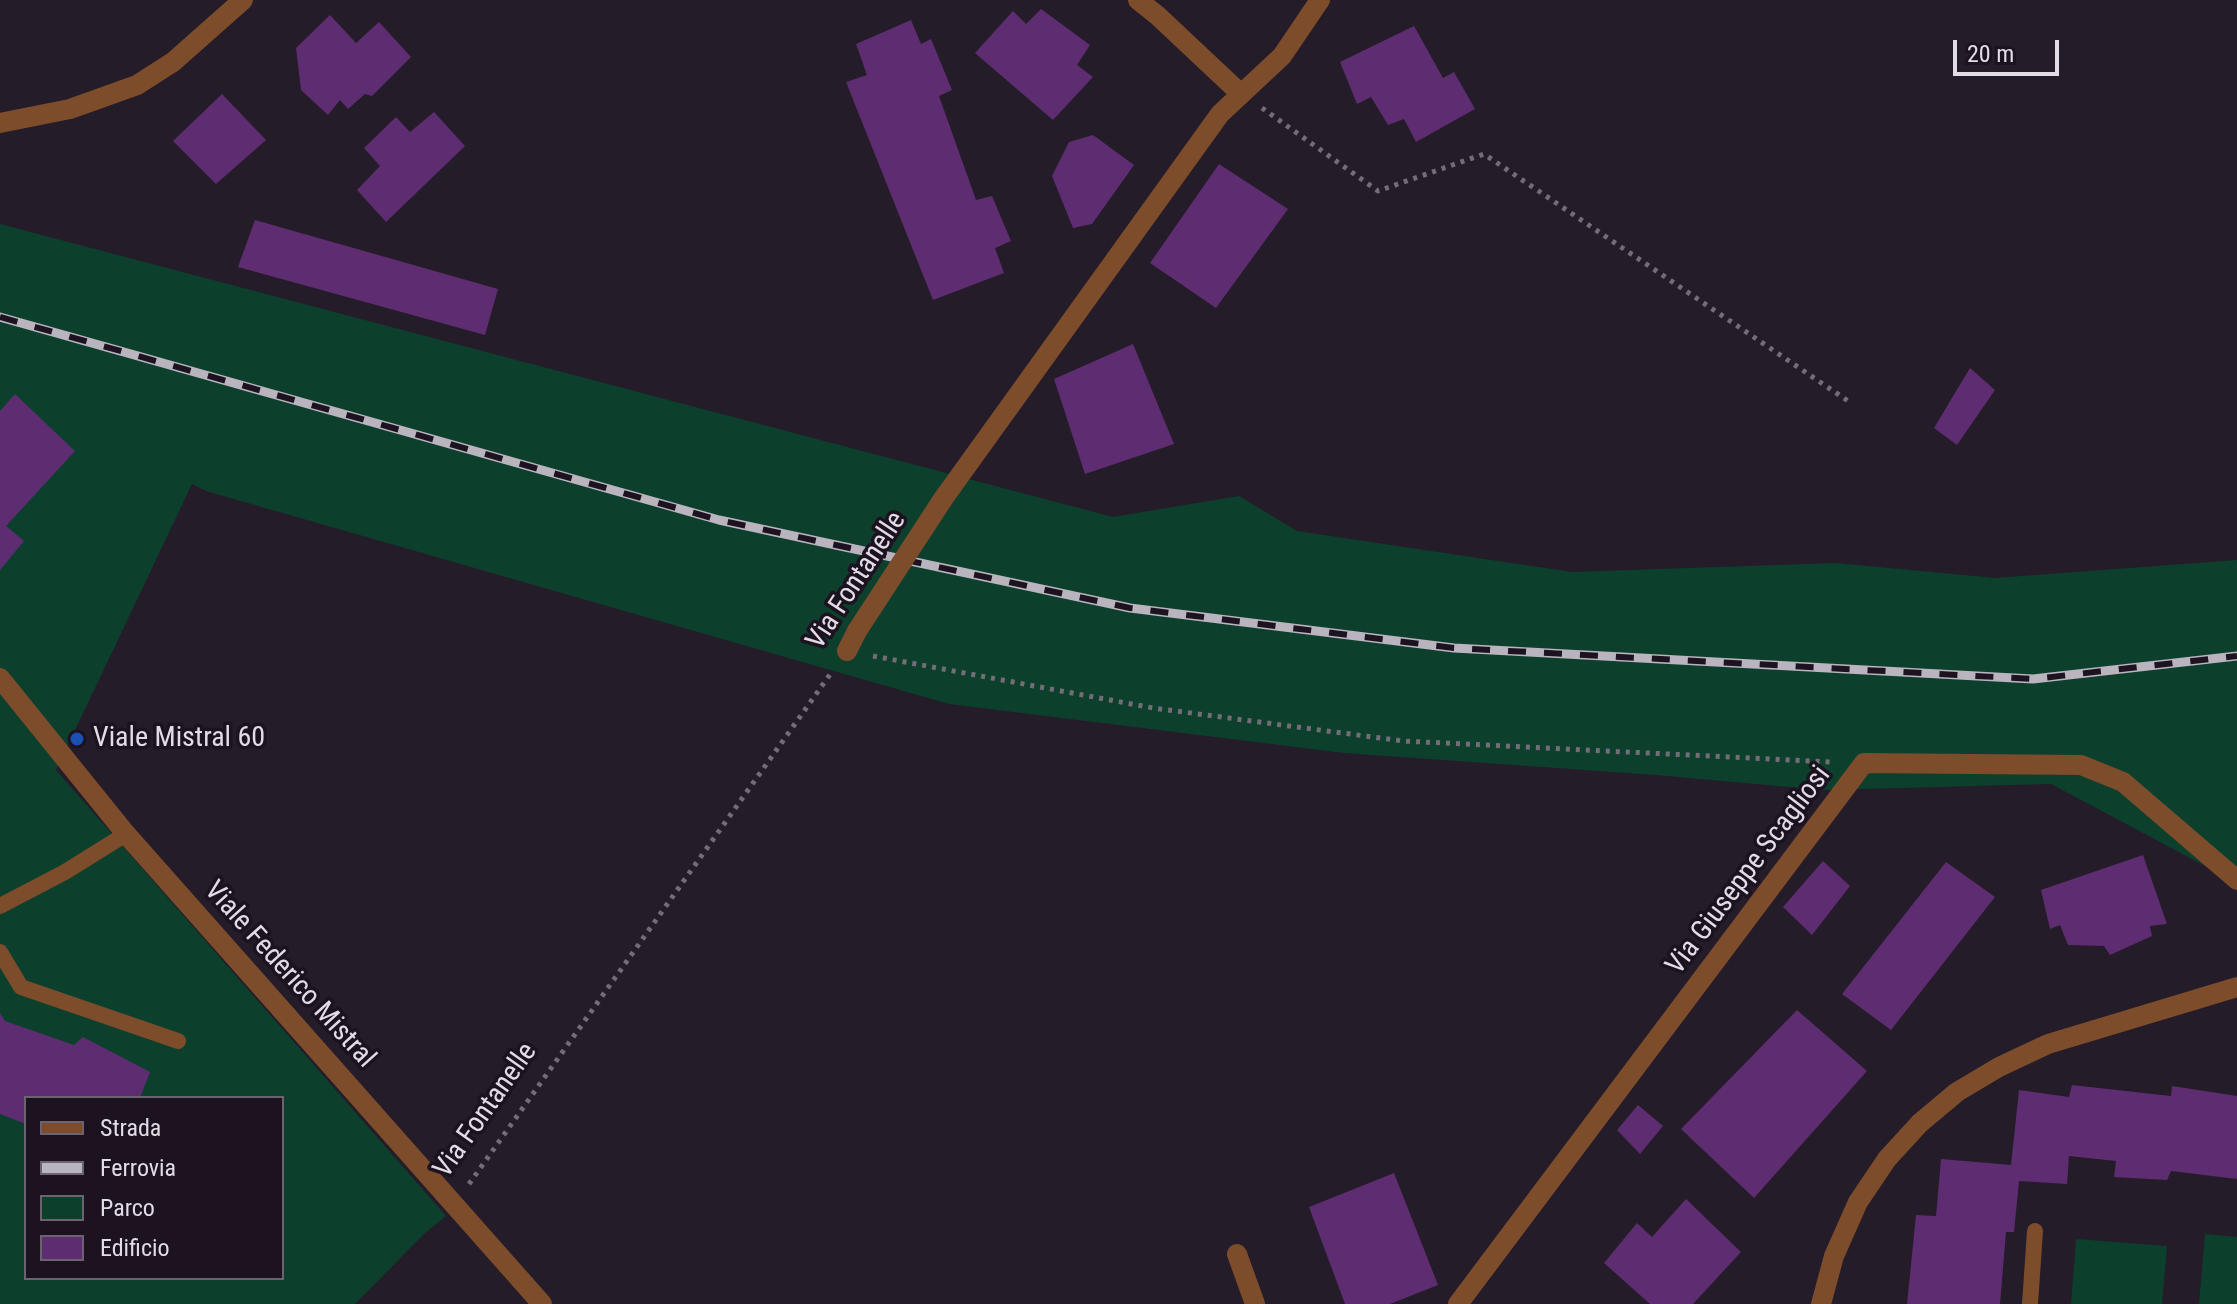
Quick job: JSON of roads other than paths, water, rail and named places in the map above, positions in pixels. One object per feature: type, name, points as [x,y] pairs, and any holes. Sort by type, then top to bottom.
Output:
[{"type":"street","points":[[0,123],[70,109],[137,85],[173,62],[243,0]]},
{"type":"street","points":[[1138,0],[1241,94]]},
{"type":"street","name":"Via Fontanelle","points":[[847,651],[943,499],[1220,114],[1282,56],[1320,0]]},
{"type":"street","name":"Viale Federico Mistral","points":[[0,678],[126,834],[542,1304]]},
{"type":"street","name":"Via Giuseppe Scagliosi","points":[[1463,1302],[1864,763],[2081,765],[2123,782],[2237,880]]},
{"type":"street","points":[[1821,1304],[1834,1256],[1858,1202],[1887,1159],[1920,1123],[1957,1092],[1999,1067],[2048,1044],[2237,987]]},
{"type":"street","points":[[1237,1254],[1255,1304]]},
{"type":"lane","points":[[0,906],[65,872],[126,834]]},
{"type":"lane","points":[[0,952],[21,987],[178,1041]]},
{"type":"lane","points":[[2030,1304],[2035,1231]]},
{"type":"railway","points":[[0,317],[719,520],[1130,608],[1454,648],[2033,679],[2237,656]]},
{"type":"place","name":"Viale Mistral 60","points":[[77,739]]}]
